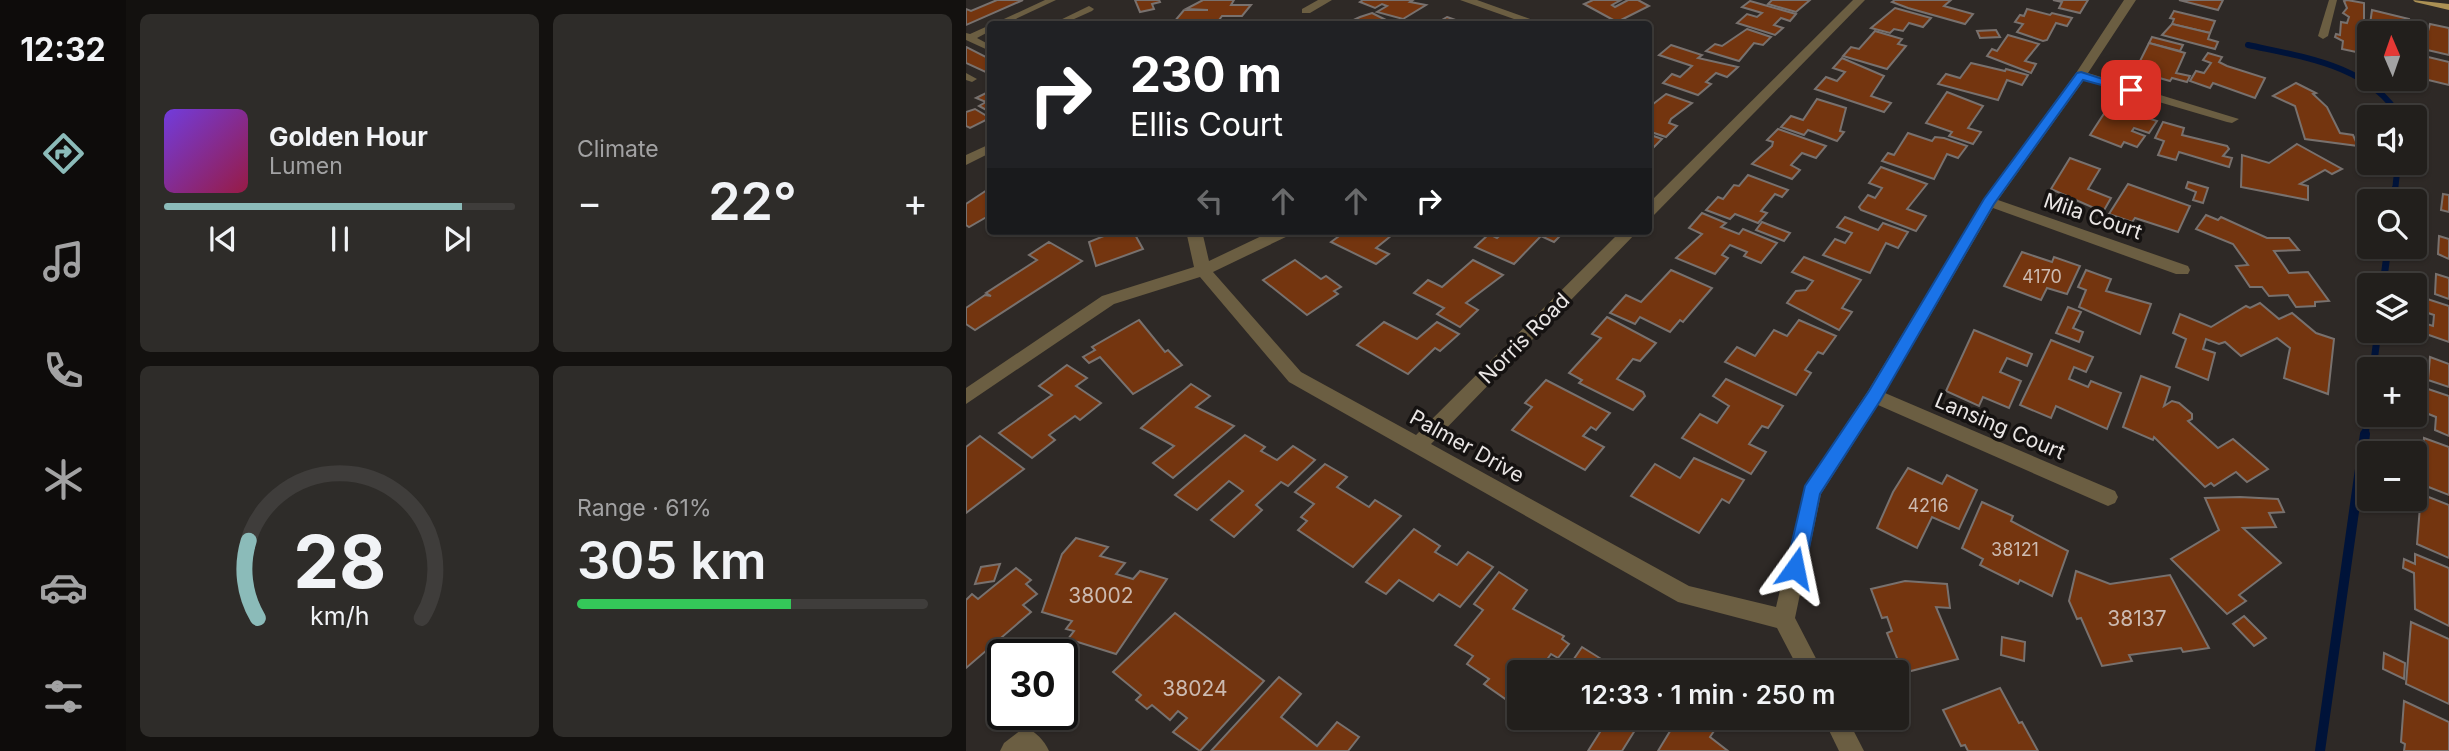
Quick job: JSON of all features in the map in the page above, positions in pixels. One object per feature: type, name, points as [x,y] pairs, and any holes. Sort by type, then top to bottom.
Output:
[{"type":"main road","points":[[2418,0],[2449,7]]},
{"type":"street","points":[[1306,10],[1326,0]]},
{"type":"street","points":[[1466,0],[1529,21]]},
{"type":"street","points":[[1652,209],[1859,0]]},
{"type":"street","points":[[1806,660],[1784,619],[1812,492],[1874,396],[1989,202],[2081,75],[2130,0]]},
{"type":"street","points":[[2081,75],[2232,119]]},
{"type":"street","points":[[966,161],[987,150]]},
{"type":"street","name":"Mila Court","points":[[1989,202],[2182,270]]},
{"type":"street","name":"Palmer Drive","points":[[1195,235],[1203,270],[1295,377],[1685,595],[1784,619]]},
{"type":"street","points":[[966,397],[1108,300],[1203,270],[1277,235]]},
{"type":"street","name":"Norris Road","points":[[1418,444],[1626,235]]},
{"type":"street","name":"Lansing Court","points":[[1874,396],[2108,497]]},
{"type":"street","points":[[1841,730],[1852,751]]},
{"type":"lane","points":[[1006,21],[1052,0]]},
{"type":"lane","points":[[2323,36],[2333,0]]},
{"type":"lane","points":[[1063,21],[1088,9]]},
{"type":"lane","points":[[968,37],[987,29]]},
{"type":"lane","points":[[968,37],[987,46]]},
{"type":"building","points":[[997,0],[1023,0],[966,25],[966,9],[971,11]]},
{"type":"building","points":[[1135,0],[1160,2],[1152,4],[1154,9],[1140,12]]},
{"type":"building","points":[[1203,0],[1234,0],[1231,5],[1251,5],[1242,16],[1222,16],[1219,20],[1212,21],[1175,21],[1184,10],[1208,10],[1186,9]]},
{"type":"building","points":[[1413,0],[1410,2],[1426,5],[1403,19],[1377,12],[1387,6],[1382,4],[1375,8],[1360,2]]},
{"type":"building","points":[[1593,0],[1621,0],[1612,5],[1615,7],[1628,0],[1638,0],[1649,6],[1615,21],[1584,4]]},
{"type":"building","points":[[1772,0],[1810,0],[1796,12],[1768,4]]},
{"type":"building","points":[[1951,0],[1944,6],[1973,14],[1965,24],[1892,2]]},
{"type":"building","points":[[2053,0],[2088,0],[2080,13],[2059,8],[2062,2]]},
{"type":"building","points":[[2179,0],[2223,0],[2218,10]]},
{"type":"building","points":[[1750,1],[1796,14],[1790,21],[1781,18],[1774,25],[1783,28],[1775,35],[1737,23],[1747,14],[1757,17],[1762,13],[1742,7]]},
{"type":"building","points":[[2344,1],[2364,3],[2364,20],[2367,21],[2357,21],[2357,52],[2342,49],[2343,41],[2335,37],[2336,34],[2340,35],[2341,22],[2347,23],[2349,17],[2343,13],[2347,8]]},
{"type":"building","points":[[1895,8],[1931,18],[1923,27],[1909,23],[1903,31],[1894,29],[1890,33],[1871,28]]},
{"type":"building","points":[[2027,9],[2072,18],[2067,26],[2056,23],[2047,40],[2043,41],[2017,32],[2023,24],[2015,22],[2020,15],[2024,16]]},
{"type":"building","points":[[2372,10],[2409,19],[2409,21],[2370,21]]},
{"type":"building","points":[[2174,11],[2215,21],[2210,33],[2172,24],[2174,19],[2170,18]]},
{"type":"building","points":[[1372,13],[1388,21],[1351,21]]},
{"type":"building","points":[[1447,17],[1458,21],[1440,21]]},
{"type":"building","points":[[2172,24],[2210,33],[2208,39],[2218,42],[2215,49],[2162,35]]},
{"type":"building","points":[[2430,24],[2449,28],[2449,55],[2427,50]]},
{"type":"building","points":[[1747,29],[1771,37],[1763,45],[1754,43],[1739,61],[1706,51],[1715,44],[1722,46]]},
{"type":"building","points":[[1996,30],[2000,37],[1980,38],[1977,31]]},
{"type":"building","points":[[1875,31],[1902,39],[1898,44],[1906,46],[1887,69],[1843,56],[1851,47],[1859,49]]},
{"type":"building","points":[[2008,35],[2039,44],[2025,61],[2036,64],[2031,73],[1987,56],[1992,49],[1997,51]]},
{"type":"building","points":[[2152,37],[2183,45],[2180,51],[2149,43]]},
{"type":"building","points":[[2149,43],[2185,53],[2176,73],[2190,76],[2187,82],[2172,78],[2170,81],[2135,71]]},
{"type":"building","points":[[1671,45],[1702,55],[1698,58],[1738,67],[1727,77],[1716,73],[1706,82],[1711,84],[1698,95],[1663,83],[1672,74],[1680,77],[1692,66],[1659,55]]},
{"type":"building","points":[[966,47],[987,58],[987,73],[966,63]]},
{"type":"building","points":[[2208,53],[2222,57],[2219,62],[2227,66],[2265,78],[2255,98],[2213,83],[2210,88],[2190,81],[2196,71],[2204,73],[2211,63],[2203,60]]},
{"type":"building","points":[[2427,57],[2449,62],[2449,85],[2427,80]]},
{"type":"building","points":[[1842,58],[1884,76],[1871,96],[1891,103],[1884,112],[1815,89],[1826,77],[1837,81],[1845,72],[1833,68]]},
{"type":"building","points":[[1971,63],[2028,75],[2022,85],[2007,80],[1998,100],[1938,84],[1946,74],[1960,78]]},
{"type":"building","points":[[2296,83],[2316,93],[2313,94],[2327,107],[2340,133],[2353,135],[2357,146],[2305,139],[2295,106],[2273,96]]},
{"type":"building","points":[[987,92],[987,110],[979,106],[986,102],[976,98]]},
{"type":"building","points":[[1947,92],[1983,106],[1968,128],[1981,132],[1973,144],[1949,136],[1952,132],[1926,123]]},
{"type":"building","points":[[1666,94],[1692,103],[1671,119],[1669,123],[1677,126],[1666,137],[1652,132],[1652,105]]},
{"type":"building","points":[[1817,99],[1846,108],[1840,131],[1844,132],[1837,141],[1808,130],[1804,135],[1781,127],[1791,116],[1803,120]]},
{"type":"building","points":[[975,109],[987,116],[987,120],[970,128],[966,126],[966,112]]},
{"type":"building","points":[[2107,109],[2157,121],[2149,133],[2134,128],[2132,131],[2145,136],[2137,147],[2124,142],[2121,147],[2090,135]]},
{"type":"building","points":[[2163,122],[2184,128],[2182,135],[2227,146],[2229,149],[2223,156],[2232,158],[2229,167],[2179,152],[2176,160],[2158,155],[2164,141],[2155,138]]},
{"type":"building","points":[[1778,129],[1826,146],[1816,158],[1802,153],[1791,165],[1800,170],[1792,179],[1752,164],[1772,146],[1773,142],[1767,140]]},
{"type":"building","points":[[1908,133],[1932,141],[1935,137],[1944,138],[1967,146],[1958,158],[1947,154],[1934,179],[1882,161],[1888,153],[1894,155]]},
{"type":"building","points":[[1652,135],[1662,139],[1652,149]]},
{"type":"building","points":[[2297,144],[2342,169],[2332,174],[2325,170],[2300,184],[2308,186],[2308,200],[2241,187],[2242,155],[2269,163]]},
{"type":"building","points":[[2070,158],[2100,169],[2088,189],[2111,198],[2103,212],[2051,189]]},
{"type":"building","points":[[1881,167],[1927,184],[1907,209],[1926,216],[1916,231],[1859,207],[1868,195],[1875,198],[1882,188],[1869,183]]},
{"type":"building","points":[[1748,175],[1788,190],[1782,197],[1775,194],[1761,211],[1767,213],[1758,223],[1735,214],[1730,219],[1706,210],[1718,197],[1723,199],[1734,185],[1739,186]]},
{"type":"building","points":[[2188,182],[2208,188],[2203,203],[2193,200],[2196,192],[2186,188]]},
{"type":"building","points":[[2128,184],[2190,206],[2178,232],[2135,218],[2132,222],[2109,214]]},
{"type":"building","points":[[987,190],[987,217],[969,227],[966,225],[966,204]]},
{"type":"building","points":[[2443,194],[2449,195],[2449,212],[2441,210]]},
{"type":"building","points":[[1702,213],[1726,223],[1721,227],[1739,234],[1743,229],[1777,243],[1761,263],[1744,256],[1747,252],[1730,245],[1722,255],[1728,258],[1715,274],[1676,258],[1702,234],[1689,228]]},
{"type":"building","points":[[2206,215],[2218,220],[2221,217],[2267,238],[2289,238],[2299,250],[2274,251],[2289,273],[2308,272],[2329,301],[2315,302],[2315,306],[2296,307],[2288,295],[2269,296],[2262,287],[2250,287],[2236,266],[2248,265],[2233,244],[2196,229]]},
{"type":"building","points":[[1845,217],[1878,230],[1883,223],[1908,232],[1898,248],[1886,243],[1870,273],[1823,255],[1835,239],[1845,243],[1852,233],[1837,227]]},
{"type":"building","points":[[1762,222],[1790,233],[1784,241],[1756,230]]},
{"type":"building","points":[[1135,235],[1143,249],[1096,266],[1089,242],[1104,236]]},
{"type":"building","points":[[1341,235],[1392,235],[1376,248],[1389,254],[1376,264],[1331,242]]},
{"type":"building","points":[[1488,235],[1497,238],[1500,235],[1561,235],[1554,242],[1541,236],[1514,264],[1475,247]]},
{"type":"building","points":[[2439,236],[2449,239],[2449,259],[2438,254]]},
{"type":"building","points":[[1049,242],[1082,261],[975,330],[966,324],[966,308],[985,295],[991,296],[986,293],[1037,260],[1029,255]]},
{"type":"building","points":[[2022,252],[2052,262],[2054,257],[2080,266],[2067,294],[2047,288],[2041,300],[2004,286]]},
{"type":"building","points":[[1804,257],[1861,280],[1842,308],[1852,312],[1839,330],[1787,303],[1796,291],[1806,290],[1813,281],[1792,272]]},
{"type":"building","points":[[1295,260],[1321,279],[1326,276],[1341,287],[1334,291],[1338,294],[1307,315],[1263,280]]},
{"type":"building","points":[[1473,260],[1503,275],[1466,303],[1478,310],[1460,327],[1437,314],[1444,308],[1414,293],[1428,280],[1442,287]]},
{"type":"building","points":[[1671,270],[1712,288],[1683,322],[1680,320],[1670,332],[1640,317],[1635,324],[1610,313],[1626,295],[1641,302]]},
{"type":"building","points":[[2086,270],[2111,279],[2106,291],[2151,304],[2140,334],[2079,307],[2086,290],[2078,287]]},
{"type":"building","points":[[2436,274],[2449,278],[2449,299],[2435,294]]},
{"type":"building","points":[[2427,299],[2449,306],[2449,342],[2427,334],[2427,324],[2433,326],[2434,315],[2427,313]]},
{"type":"building","points":[[2260,303],[2279,319],[2292,313],[2316,333],[2334,339],[2328,394],[2284,378],[2290,348],[2277,338],[2241,356],[2225,342],[2219,344],[2206,339],[2203,349],[2215,353],[2208,380],[2176,367],[2186,339],[2173,333],[2180,314],[2211,327],[2246,306],[2250,308]]},
{"type":"building","points":[[2068,307],[2081,312],[2073,328],[2083,332],[2079,342],[2056,333]]},
{"type":"building","points":[[1607,317],[1656,343],[1640,361],[1633,359],[1617,379],[1643,392],[1645,396],[1633,410],[1579,383],[1582,380],[1569,373],[1601,338],[1592,334]]},
{"type":"building","points":[[1139,320],[1165,352],[1168,350],[1182,365],[1133,394],[1100,357],[1089,363],[1083,357],[1095,350],[1092,347]]},
{"type":"building","points":[[1799,320],[1836,336],[1823,354],[1818,352],[1805,370],[1811,373],[1796,395],[1725,362],[1737,347],[1755,356],[1774,330],[1787,336]]},
{"type":"building","points":[[1384,322],[1417,339],[1437,322],[1459,334],[1440,351],[1435,348],[1408,374],[1357,345]]},
{"type":"building","points":[[1974,330],[2032,354],[2027,366],[2007,358],[2000,372],[2021,381],[2009,408],[1983,397],[1979,406],[1946,391]]},
{"type":"building","points":[[2051,340],[2093,357],[2086,372],[2074,367],[2069,379],[2088,387],[2091,381],[2121,393],[2107,429],[2056,406],[2051,418],[2020,405]]},
{"type":"building","points":[[2430,357],[2449,364],[2449,387],[2428,380]]},
{"type":"building","points":[[1067,365],[1087,378],[1076,386],[1101,403],[1080,420],[1075,416],[1049,435],[1055,440],[1032,458],[999,433],[1052,395],[1039,386]]},
{"type":"building","points":[[2141,376],[2170,387],[2164,406],[2172,401],[2179,403],[2192,414],[2192,419],[2188,421],[2218,448],[2233,439],[2268,469],[2247,482],[2236,472],[2214,486],[2211,483],[2205,487],[2154,437],[2153,440],[2123,427]]},
{"type":"building","points":[[1726,379],[1783,406],[1768,428],[1762,426],[1749,444],[1766,452],[1751,474],[1682,438],[1700,414],[1717,423],[1729,406],[1713,396]]},
{"type":"building","points":[[1546,380],[1610,413],[1596,430],[1591,427],[1583,436],[1604,447],[1585,470],[1512,430],[1532,407],[1525,403]]},
{"type":"building","points":[[1191,384],[1210,396],[1196,407],[1234,426],[1173,478],[1153,463],[1174,446],[1141,428]]},
{"type":"building","points":[[2428,389],[2449,396],[2449,436],[2435,430],[2436,417],[2427,413]]},
{"type":"building","points":[[1245,435],[1265,447],[1261,451],[1277,460],[1293,446],[1315,460],[1288,486],[1281,482],[1256,505],[1262,510],[1234,537],[1211,520],[1243,491],[1229,481],[1197,510],[1175,495]]},
{"type":"building","points":[[980,436],[1024,469],[966,513],[966,447]]},
{"type":"building","points":[[2424,438],[2449,447],[2449,495],[2427,486],[2427,441],[2424,441]]},
{"type":"building","points":[[1694,458],[1744,480],[1729,503],[1722,499],[1699,533],[1631,496],[1655,464],[1680,478]]},
{"type":"building","points":[[1325,464],[1347,477],[1337,487],[1369,507],[1375,500],[1401,516],[1353,567],[1298,530],[1307,521],[1301,517],[1314,504],[1295,492]]},
{"type":"building","points":[[1908,468],[1942,484],[1947,475],[1977,490],[1959,529],[1932,517],[1917,548],[1877,528],[1893,492]]},
{"type":"building","points":[[2427,496],[2449,505],[2449,558],[2417,544],[2420,511],[2427,511]]},
{"type":"building","points":[[2205,498],[2278,499],[2284,512],[2269,513],[2276,527],[2243,528],[2281,563],[2239,595],[2246,601],[2227,614],[2171,559],[2219,530]]},
{"type":"building","points":[[1982,502],[2013,516],[2011,521],[2068,551],[2052,596],[2020,580],[2018,584],[1980,565],[1983,559],[1962,548]]},
{"type":"building","points":[[1414,529],[1440,546],[1435,552],[1457,565],[1468,552],[1493,567],[1460,607],[1439,594],[1433,601],[1399,580],[1386,594],[1366,582]]},
{"type":"building","points":[[1076,538],[1108,547],[1100,556],[1125,563],[1116,574],[1133,579],[1140,571],[1167,579],[1116,654],[1078,642],[1078,639],[1068,639],[1074,631],[1066,629],[1072,621],[1042,612],[1062,554]]},
{"type":"building","points":[[2415,554],[2449,568],[2449,626],[2415,609],[2414,573],[2403,568],[2404,559],[2415,564]]},
{"type":"building","points":[[1000,564],[994,581],[975,584],[981,567]]},
{"type":"building","points":[[1016,568],[1031,580],[1026,584],[1037,594],[1023,605],[1031,612],[1000,639],[987,639],[987,650],[966,668],[966,600],[972,594],[978,599]]},
{"type":"building","points":[[2076,571],[2110,584],[2170,575],[2209,648],[2183,652],[2181,648],[2129,655],[2132,661],[2102,666],[2081,618],[2077,619],[2069,601]]},
{"type":"building","points":[[1499,572],[1527,590],[1513,609],[1564,636],[1562,639],[1569,644],[1558,658],[1551,654],[1547,660],[1507,660],[1507,700],[1484,684],[1489,679],[1467,664],[1473,656],[1455,645],[1483,610],[1474,604]]},
{"type":"building","points":[[1905,581],[1947,584],[1950,608],[1936,607],[1958,659],[1909,671],[1909,660],[1898,660],[1887,633],[1892,631],[1887,617],[1882,618],[1871,589]]},
{"type":"building","points":[[1175,613],[1264,681],[1200,751],[1173,732],[1187,718],[1178,711],[1170,720],[1152,705],[1147,709],[1136,700],[1141,695],[1113,672]]},
{"type":"building","points":[[2244,616],[2266,638],[2254,646],[2233,624]]},
{"type":"building","points":[[2411,622],[2449,639],[2449,704],[2406,684]]},
{"type":"building","points":[[2002,637],[2025,642],[2024,661],[2001,655]]},
{"type":"building","points":[[1582,647],[1603,660],[1573,660]]},
{"type":"building","points":[[2384,653],[2405,663],[2404,679],[2383,669]]},
{"type":"building","points":[[1279,677],[1301,694],[1281,717],[1317,746],[1337,722],[1359,737],[1348,751],[1211,751]]},
{"type":"building","points":[[2000,688],[2038,751],[1968,751],[1965,745],[1961,746],[1943,710]]},
{"type":"building","points":[[2404,701],[2449,722],[2449,751],[2404,751],[2405,744],[2401,742]]},
{"type":"building","points":[[1597,730],[1635,730],[1622,751],[1588,751],[1600,732]]},
{"type":"building","points":[[1671,730],[1715,730],[1710,737],[1728,751],[1658,751]]},
{"type":"waterway","points":[[2248,45],[2333,66],[2371,86],[2391,105]]},
{"type":"waterway","points":[[2395,189],[2397,175]]},
{"type":"waterway","points":[[2385,273],[2386,259]]},
{"type":"waterway","points":[[2375,357],[2376,343]]},
{"type":"waterway","points":[[2365,436],[2366,427]]},
{"type":"waterway","points":[[2320,751],[2365,434]]},
{"type":"route","points":[[1795,568],[1812,492],[1874,396],[1989,202],[2081,75],[2131,90]]}]
